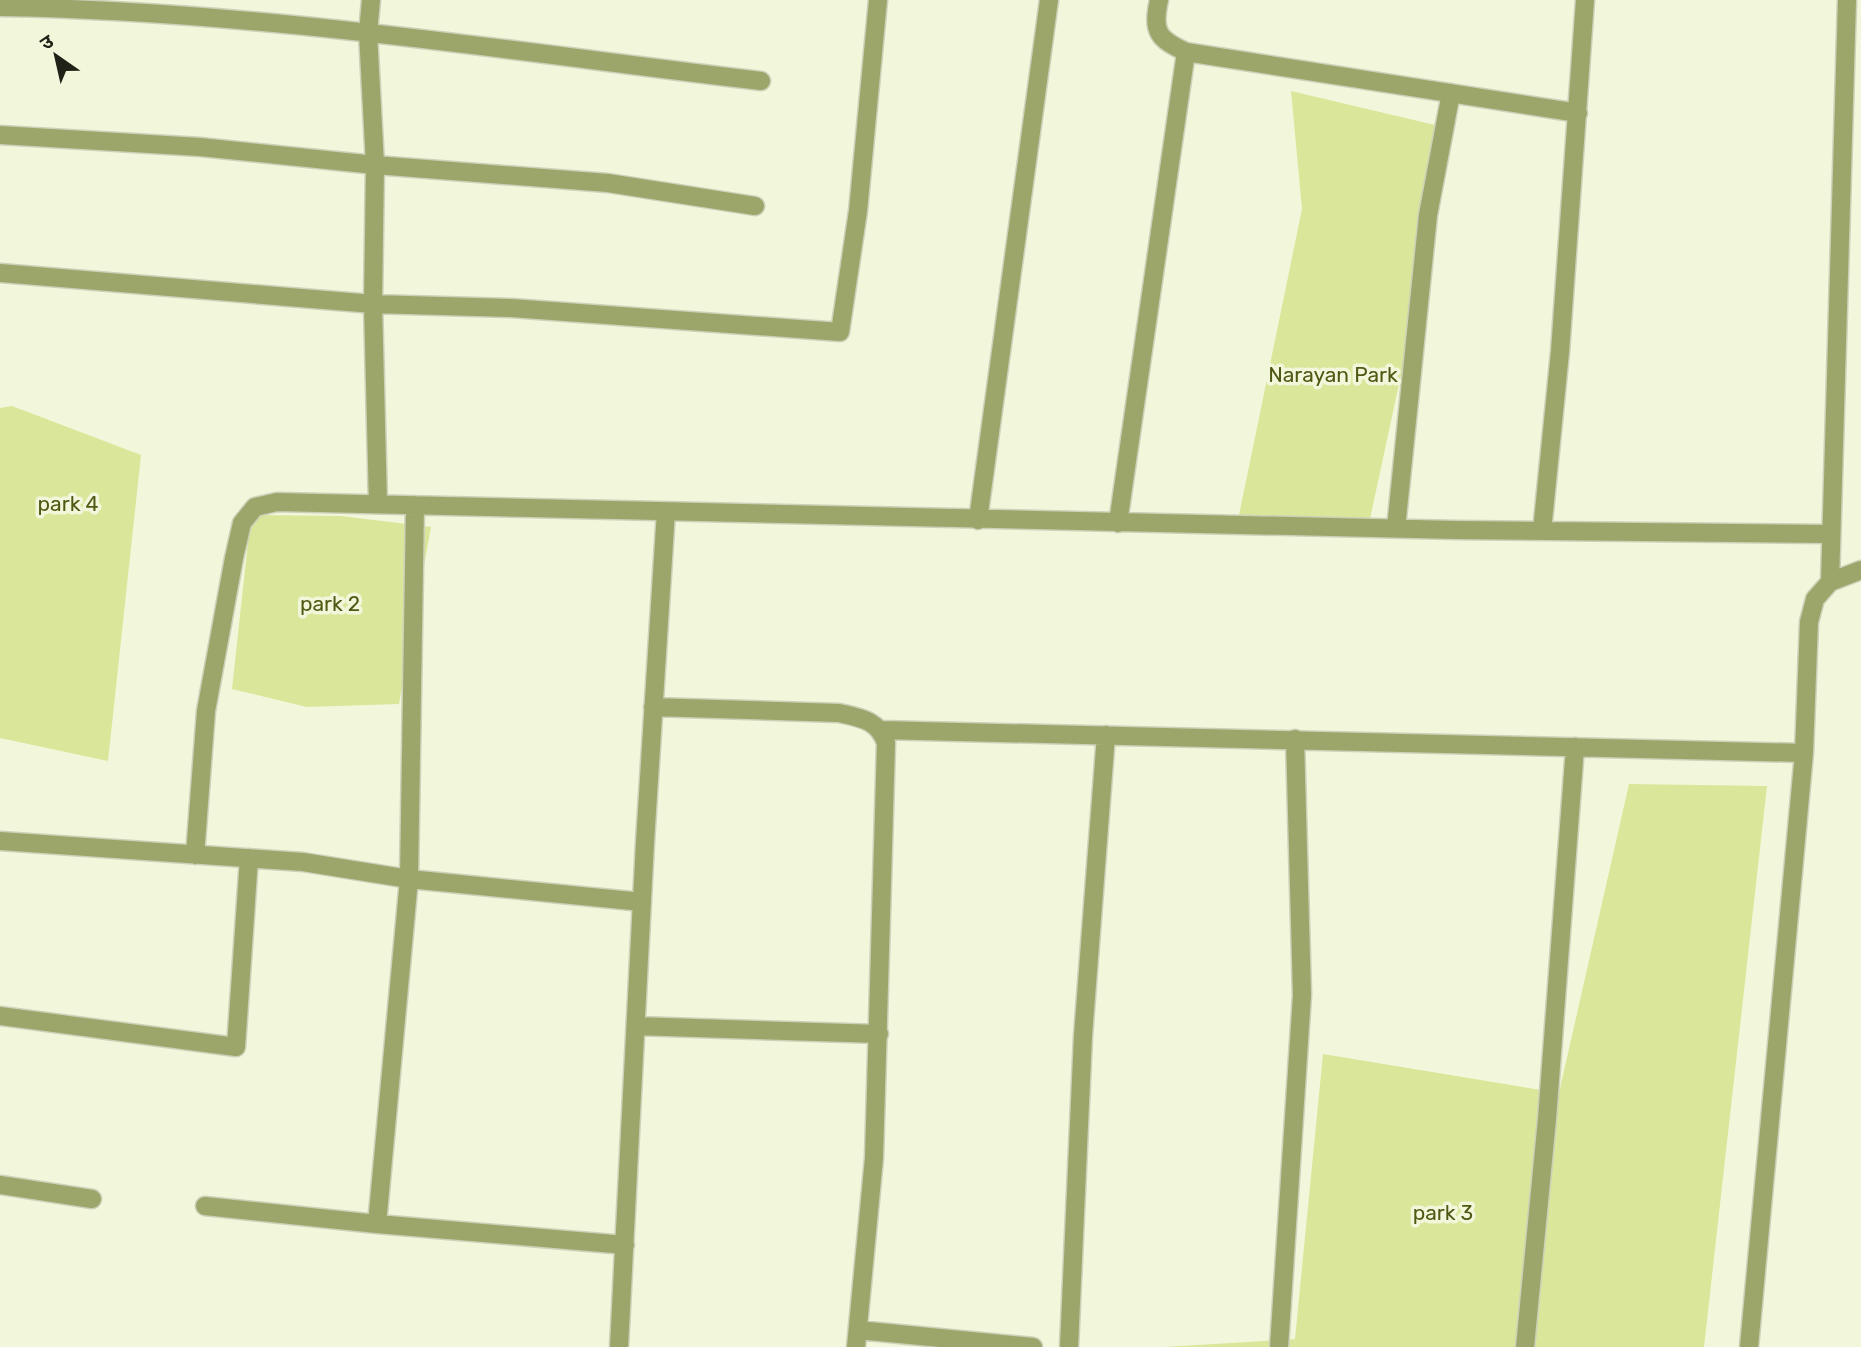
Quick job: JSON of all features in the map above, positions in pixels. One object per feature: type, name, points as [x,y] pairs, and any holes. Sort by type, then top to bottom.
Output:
[{"type":"street","points":[[371,0],[368,33],[375,165],[373,304],[378,504]]},
{"type":"street","points":[[0,273],[373,304],[511,308],[840,332],[858,211],[878,0]]},
{"type":"street","points":[[978,520],[1049,0]]},
{"type":"street","points":[[1159,0],[1155,19],[1158,31],[1164,42],[1186,52],[1578,113]]},
{"type":"street","points":[[1542,531],[1560,352],[1586,0]]},
{"type":"street","points":[[1830,582],[1854,28],[1847,0]]},
{"type":"street","points":[[0,7],[99,9],[368,33],[761,82]]},
{"type":"street","points":[[1118,523],[1186,52]]},
{"type":"street","points":[[1396,528],[1428,215],[1451,93]]},
{"type":"street","points":[[0,135],[200,147],[375,165],[608,183],[755,206]]},
{"type":"street","points":[[195,855],[206,711],[242,523],[256,507],[278,502],[1118,523],[1830,534]]},
{"type":"street","points":[[377,1224],[409,879],[415,505]]},
{"type":"street","points":[[619,1347],[666,511]]},
{"type":"street","points":[[1749,1347],[1804,753],[1809,622],[1815,599],[1830,582],[1861,570]]},
{"type":"street","points":[[653,707],[839,713],[867,719],[881,730],[886,743],[879,1034],[874,1158],[857,1338],[1033,1347]]},
{"type":"street","points":[[881,730],[1804,753]]},
{"type":"street","points":[[1069,1347],[1083,1036],[1106,735]]},
{"type":"street","points":[[1279,1347],[1302,995],[1295,739]]},
{"type":"street","points":[[1525,1347],[1547,1119],[1575,747]]},
{"type":"street","points":[[0,841],[303,862],[409,879],[642,902]]},
{"type":"street","points":[[0,1016],[236,1047],[249,858]]},
{"type":"street","points":[[636,1026],[879,1034]]},
{"type":"street","points":[[0,1185],[92,1199]]},
{"type":"street","points":[[205,1206],[625,1245]]},
{"type":"green space","name":"Narayan Park","points":[[1291,91],[1435,125],[1422,201],[1407,347],[1368,528],[1239,515],[1302,209]]},
{"type":"green space","name":"park 4","points":[[12,406],[141,455],[108,761],[0,738],[0,408]]},
{"type":"green space","name":"park 2","points":[[251,515],[341,516],[431,527],[399,704],[307,707],[232,689]]},
{"type":"green space","name":"park 3","points":[[1629,784],[1767,786],[1704,1347],[1165,1347],[1295,1339],[1323,1054],[1559,1093]]}]
